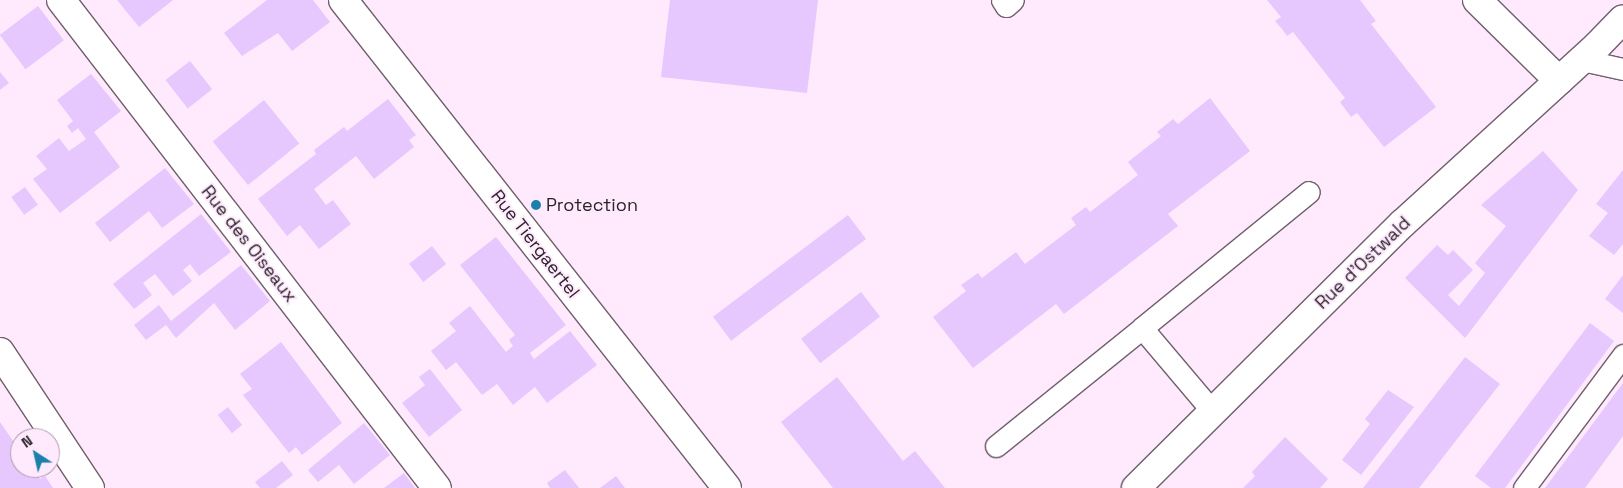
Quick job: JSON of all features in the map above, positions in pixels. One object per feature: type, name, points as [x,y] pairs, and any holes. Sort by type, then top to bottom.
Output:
[{"type":"street","name":"Rue des Oiseaux","points":[[61,0],[437,488]]},
{"type":"street","name":"Rue Tiergaertel","points":[[342,0],[726,488]]},
{"type":"street","points":[[1476,0],[1559,81]]},
{"type":"street","name":"Rue d'Ostwald","points":[[1136,488],[1402,224],[1590,53],[1623,19]]},
{"type":"street","name":"Rue d'Ostwald","points":[[1590,53],[1623,32]]},
{"type":"street","points":[[0,352],[90,488]]},
{"type":"lane","points":[[1002,0],[1006,6],[1013,0]]},
{"type":"lane","points":[[1590,53],[1623,70]]},
{"type":"lane","points":[[996,446],[1309,192]]},
{"type":"lane","points":[[1142,328],[1212,412]]},
{"type":"lane","points":[[1524,488],[1623,355]]},
{"type":"building","points":[[117,0],[173,0],[139,27]]},
{"type":"building","points":[[267,0],[313,0],[330,22],[292,51],[278,33],[242,56],[224,33]]},
{"type":"building","points":[[670,0],[818,0],[807,93],[661,77]]},
{"type":"building","points":[[1267,0],[1360,0],[1376,21],[1371,24],[1436,107],[1384,147],[1357,113],[1351,117],[1340,102],[1345,98],[1293,32],[1287,36],[1275,21],[1281,17]]},
{"type":"building","points":[[38,6],[64,40],[26,69],[0,35]]},
{"type":"building","points":[[190,61],[212,89],[188,108],[166,80]]},
{"type":"building","points":[[0,72],[9,83],[0,90]]},
{"type":"building","points":[[91,74],[121,111],[94,132],[120,167],[60,213],[33,179],[47,169],[36,156],[59,138],[69,151],[86,139],[78,128],[72,133],[67,126],[73,121],[57,100]]},
{"type":"building","points":[[1210,98],[1250,151],[1168,214],[1178,226],[1064,314],[1056,304],[973,368],[933,317],[966,291],[961,285],[978,273],[982,278],[1016,252],[1025,264],[1076,225],[1071,218],[1086,207],[1090,212],[1138,175],[1128,162],[1161,136],[1157,132],[1173,119],[1178,124]]},
{"type":"building","points":[[388,99],[416,135],[409,140],[414,147],[374,179],[356,156],[314,189],[326,205],[333,200],[351,224],[319,249],[300,225],[287,236],[258,199],[316,154],[314,150],[344,127],[347,131]]},
{"type":"building","points":[[264,100],[299,144],[248,185],[213,142]]},
{"type":"building","points":[[1543,151],[1578,190],[1465,338],[1405,278],[1437,245],[1448,255],[1453,250],[1473,270],[1448,295],[1459,306],[1485,273],[1475,263],[1506,226],[1481,205]]},
{"type":"building","points":[[165,168],[194,204],[162,228],[149,211],[110,242],[95,223]]},
{"type":"building","points":[[1623,170],[1623,244],[1614,255],[1589,236],[1608,213],[1596,204]]},
{"type":"building","points":[[25,187],[38,205],[24,215],[11,197]]},
{"type":"building","points":[[201,214],[231,252],[199,276],[190,264],[183,270],[192,281],[173,296],[155,274],[143,283],[152,295],[134,309],[113,284]]},
{"type":"building","points":[[848,215],[866,239],[731,341],[713,317]]},
{"type":"building","points":[[496,237],[566,325],[530,353],[534,359],[570,331],[597,365],[547,403],[535,387],[513,405],[497,384],[482,395],[456,362],[446,370],[431,351],[456,331],[449,323],[470,306],[506,352],[513,346],[509,340],[515,335],[460,265]]},
{"type":"building","points":[[432,246],[446,264],[423,282],[409,264]]},
{"type":"building","points":[[241,265],[270,301],[235,330],[214,303],[176,338],[166,325],[146,340],[134,325],[159,305],[171,321]]},
{"type":"building","points":[[1623,275],[1623,313],[1605,299]]},
{"type":"building","points":[[861,292],[880,316],[820,363],[801,339]]},
{"type":"building","points":[[1590,323],[1614,341],[1505,488],[1491,488],[1475,476]]},
{"type":"building","points":[[281,342],[342,423],[302,455],[296,447],[289,453],[243,395],[252,389],[240,374]]},
{"type":"building","points":[[1465,357],[1500,384],[1419,488],[1363,488]]},
{"type":"building","points":[[430,369],[462,410],[429,437],[402,403],[425,385],[419,377]]},
{"type":"building","points":[[837,377],[903,461],[915,451],[945,488],[833,488],[781,422]]},
{"type":"building","points":[[1623,383],[1623,436],[1585,488],[1545,488]]},
{"type":"building","points":[[1388,390],[1414,407],[1361,475],[1342,460],[1370,424],[1365,419]]},
{"type":"building","points":[[228,407],[242,425],[232,433],[218,415]]},
{"type":"building","points":[[0,422],[10,436],[10,478],[46,478],[53,488],[0,488]]},
{"type":"building","points":[[364,423],[390,455],[354,484],[339,465],[318,482],[308,470]]},
{"type":"building","points":[[1285,437],[1328,479],[1320,488],[1243,488],[1255,476],[1252,472]]},
{"type":"building","points":[[282,461],[293,475],[276,488],[260,488],[255,482]]},
{"type":"building","points":[[565,470],[579,488],[550,488],[547,483]]},
{"type":"building","points":[[404,473],[415,488],[384,488]]},
{"type":"building","points":[[616,476],[625,488],[600,488]]},
{"type":"place","name":"Protection","points":[[536,205]]}]
